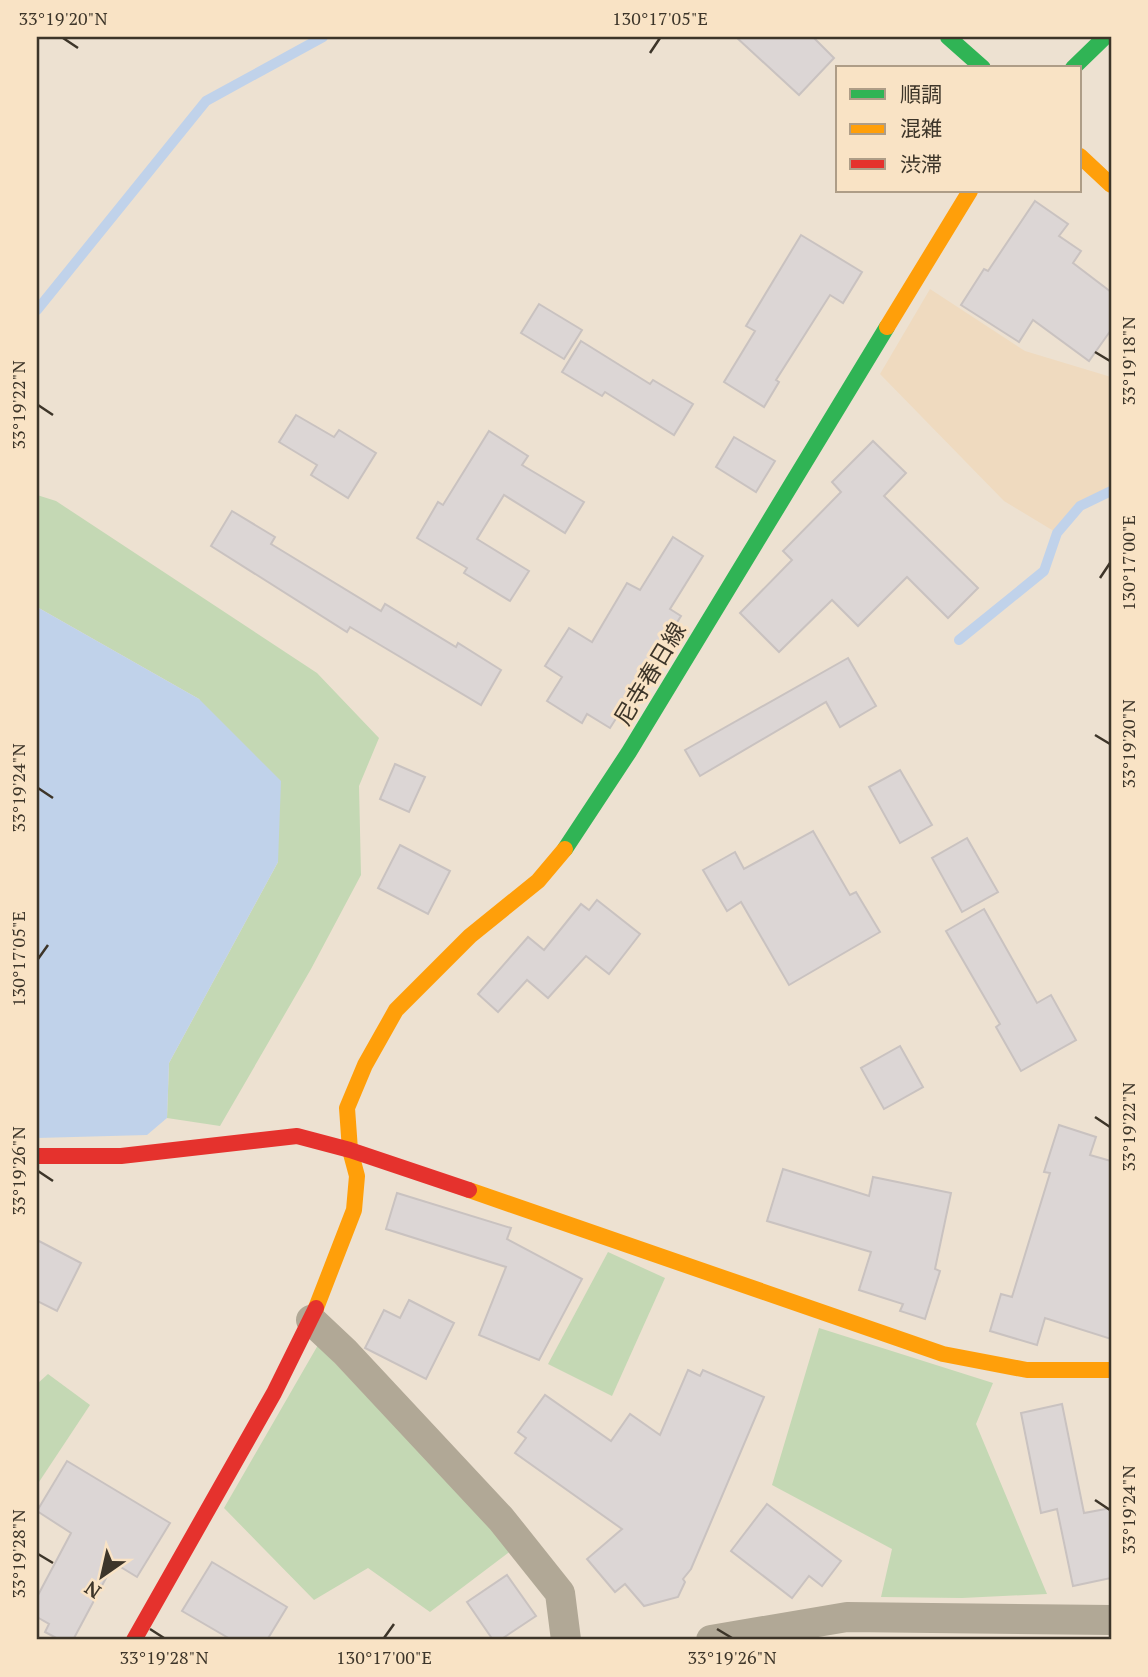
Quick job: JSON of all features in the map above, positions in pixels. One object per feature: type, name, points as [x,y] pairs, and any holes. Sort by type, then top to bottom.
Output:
[{"type":"street","points":[[948,37],[982,66]]},
{"type":"street","points":[[1075,66],[1105,37]]},
{"type":"street","points":[[1082,158],[1111,185]]},
{"type":"street","name":"尼寺春日線","points":[[134,1640],[274,1393],[311,1320],[354,1210],[357,1176],[349,1150],[347,1108],[365,1065],[397,1010],[470,936],[538,881],[574,839],[969,192]]},
{"type":"street","points":[[37,1156],[121,1156],[297,1136],[349,1150],[537,1212],[943,1354],[1027,1370],[1111,1370]]},
{"type":"street","points":[[311,1320],[345,1352],[501,1519],[560,1593],[566,1640]]},
{"type":"street","points":[[710,1640],[847,1617],[1111,1620]]},
{"type":"shaded area","points":[[930,289],[1025,351],[1111,377],[1111,491],[1080,506],[1057,533],[1004,501],[880,374]]},
{"type":"green space","points":[[37,495],[56,501],[317,673],[379,738],[359,786],[361,875],[311,969],[220,1126],[167,1118],[169,1063],[278,862],[199,699],[37,607]]},
{"type":"green space","points":[[608,1252],[665,1278],[612,1396],[548,1364]]},
{"type":"green space","points":[[819,1328],[993,1383],[976,1424],[1047,1594],[962,1598],[881,1597],[892,1549],[772,1485]]},
{"type":"green space","points":[[318,1345],[512,1550],[430,1612],[368,1568],[314,1600],[224,1508]]},
{"type":"green space","points":[[48,1374],[90,1405],[37,1485],[37,1384]]},
{"type":"water","points":[[37,607],[199,699],[281,781],[278,862],[169,1063],[167,1118],[147,1135],[37,1138]]},
{"type":"building","points":[[736,37],[813,37],[834,58],[799,95]]},
{"type":"building","points":[[1035,201],[1068,224],[1059,236],[1081,251],[1073,263],[1111,292],[1111,330],[1089,361],[1033,320],[1019,342],[961,305],[984,269],[988,271]]},
{"type":"building","points":[[801,235],[862,272],[843,303],[830,295],[776,380],[779,382],[764,407],[724,382],[755,331],[746,326]]},
{"type":"building","points":[[539,304],[582,330],[564,359],[521,333]]},
{"type":"building","points":[[581,341],[650,384],[653,380],[693,404],[674,435],[605,392],[602,396],[562,372]]},
{"type":"building","points":[[296,415],[334,437],[339,430],[376,453],[348,498],[311,475],[317,465],[279,442]]},
{"type":"building","points":[[489,431],[528,456],[522,465],[584,502],[565,533],[504,495],[477,539],[529,571],[510,601],[464,573],[467,568],[417,538],[438,502],[443,505]]},
{"type":"building","points":[[734,437],[775,461],[756,492],[716,467]]},
{"type":"building","points":[[873,441],[906,473],[884,496],[978,588],[948,618],[907,577],[858,626],[832,600],[779,652],[740,613],[792,560],[783,551],[841,492],[832,482]]},
{"type":"building","points":[[232,511],[275,537],[271,544],[381,611],[385,604],[456,647],[458,643],[501,670],[481,705],[350,627],[347,632],[211,546]]},
{"type":"building","points":[[673,537],[703,556],[670,609],[681,616],[610,728],[587,714],[582,723],[547,701],[562,677],[545,666],[569,628],[592,642],[627,583],[640,590]]},
{"type":"building","points":[[848,658],[876,706],[840,727],[826,702],[700,776],[685,750]]},
{"type":"building","points":[[395,764],[425,777],[409,812],[380,799]]},
{"type":"building","points":[[900,770],[932,825],[900,843],[869,787]]},
{"type":"building","points":[[813,831],[850,895],[856,892],[880,932],[789,985],[741,902],[727,911],[703,870],[735,852],[744,869]]},
{"type":"building","points":[[967,838],[998,892],[962,912],[932,858]]},
{"type":"building","points":[[400,845],[450,871],[428,914],[378,888]]},
{"type":"building","points":[[597,900],[640,934],[609,974],[586,956],[548,998],[527,980],[498,1012],[478,994],[528,937],[544,950],[581,904],[589,910]]},
{"type":"building","points":[[984,909],[1037,1003],[1051,995],[1076,1040],[1021,1071],[996,1027],[1000,1024],[946,931]]},
{"type":"building","points":[[900,1046],[923,1087],[884,1109],[861,1068]]},
{"type":"building","points":[[1059,1125],[1096,1137],[1090,1155],[1111,1161],[1111,1339],[1045,1318],[1037,1345],[990,1331],[1001,1294],[1012,1297],[1050,1173],[1044,1172]]},
{"type":"building","points":[[783,1169],[869,1196],[873,1177],[951,1193],[935,1269],[940,1271],[925,1319],[900,1311],[903,1304],[859,1290],[871,1252],[767,1221]]},
{"type":"building","points":[[397,1193],[511,1228],[507,1239],[582,1279],[539,1360],[479,1335],[506,1267],[386,1229]]},
{"type":"building","points":[[37,1240],[81,1263],[57,1311],[37,1301]]},
{"type":"building","points":[[409,1300],[454,1323],[426,1379],[365,1348],[384,1310],[400,1318]]},
{"type":"building","points":[[688,1370],[700,1376],[703,1370],[764,1397],[691,1569],[683,1579],[685,1582],[678,1597],[644,1606],[625,1584],[615,1592],[587,1559],[622,1529],[515,1453],[526,1438],[518,1432],[545,1395],[611,1441],[630,1414],[660,1435]]},
{"type":"building","points":[[1062,1404],[1084,1513],[1111,1508],[1111,1578],[1073,1586],[1057,1509],[1041,1513],[1021,1413]]},
{"type":"building","points":[[67,1461],[170,1523],[137,1577],[114,1563],[73,1640],[60,1640],[45,1632],[49,1624],[37,1617],[37,1597],[71,1533],[37,1511]]},
{"type":"building","points":[[767,1504],[841,1561],[822,1586],[809,1576],[792,1598],[731,1551]]},
{"type":"building","points":[[212,1562],[287,1607],[267,1640],[232,1640],[182,1611]]},
{"type":"building","points":[[507,1575],[536,1616],[500,1640],[493,1640],[467,1602]]},
{"type":"waterway","points":[[37,310],[206,101],[323,37]]},
{"type":"waterway","points":[[959,640],[1044,571],[1057,533],[1080,506],[1111,491]]},
{"type":"traffic: fast","points":[[948,37],[981,66]]},
{"type":"traffic: fast","points":[[1075,66],[1105,37]]},
{"type":"traffic: fast","points":[[565,849],[629,752],[887,327]]},
{"type":"traffic: slow","points":[[1082,158],[1111,185]]},
{"type":"traffic: slow","points":[[887,327],[969,192]]},
{"type":"traffic: slow","points":[[316,1308],[354,1210],[357,1176],[350,1150],[347,1108],[365,1065],[396,1010],[470,936],[538,881],[565,849]]},
{"type":"traffic: slow","points":[[469,1190],[943,1354],[1027,1370],[1111,1370]]},
{"type":"traffic: jam","points":[[37,1156],[121,1156],[297,1136],[350,1150],[469,1190]]},
{"type":"traffic: jam","points":[[134,1640],[274,1393],[316,1308]]}]
